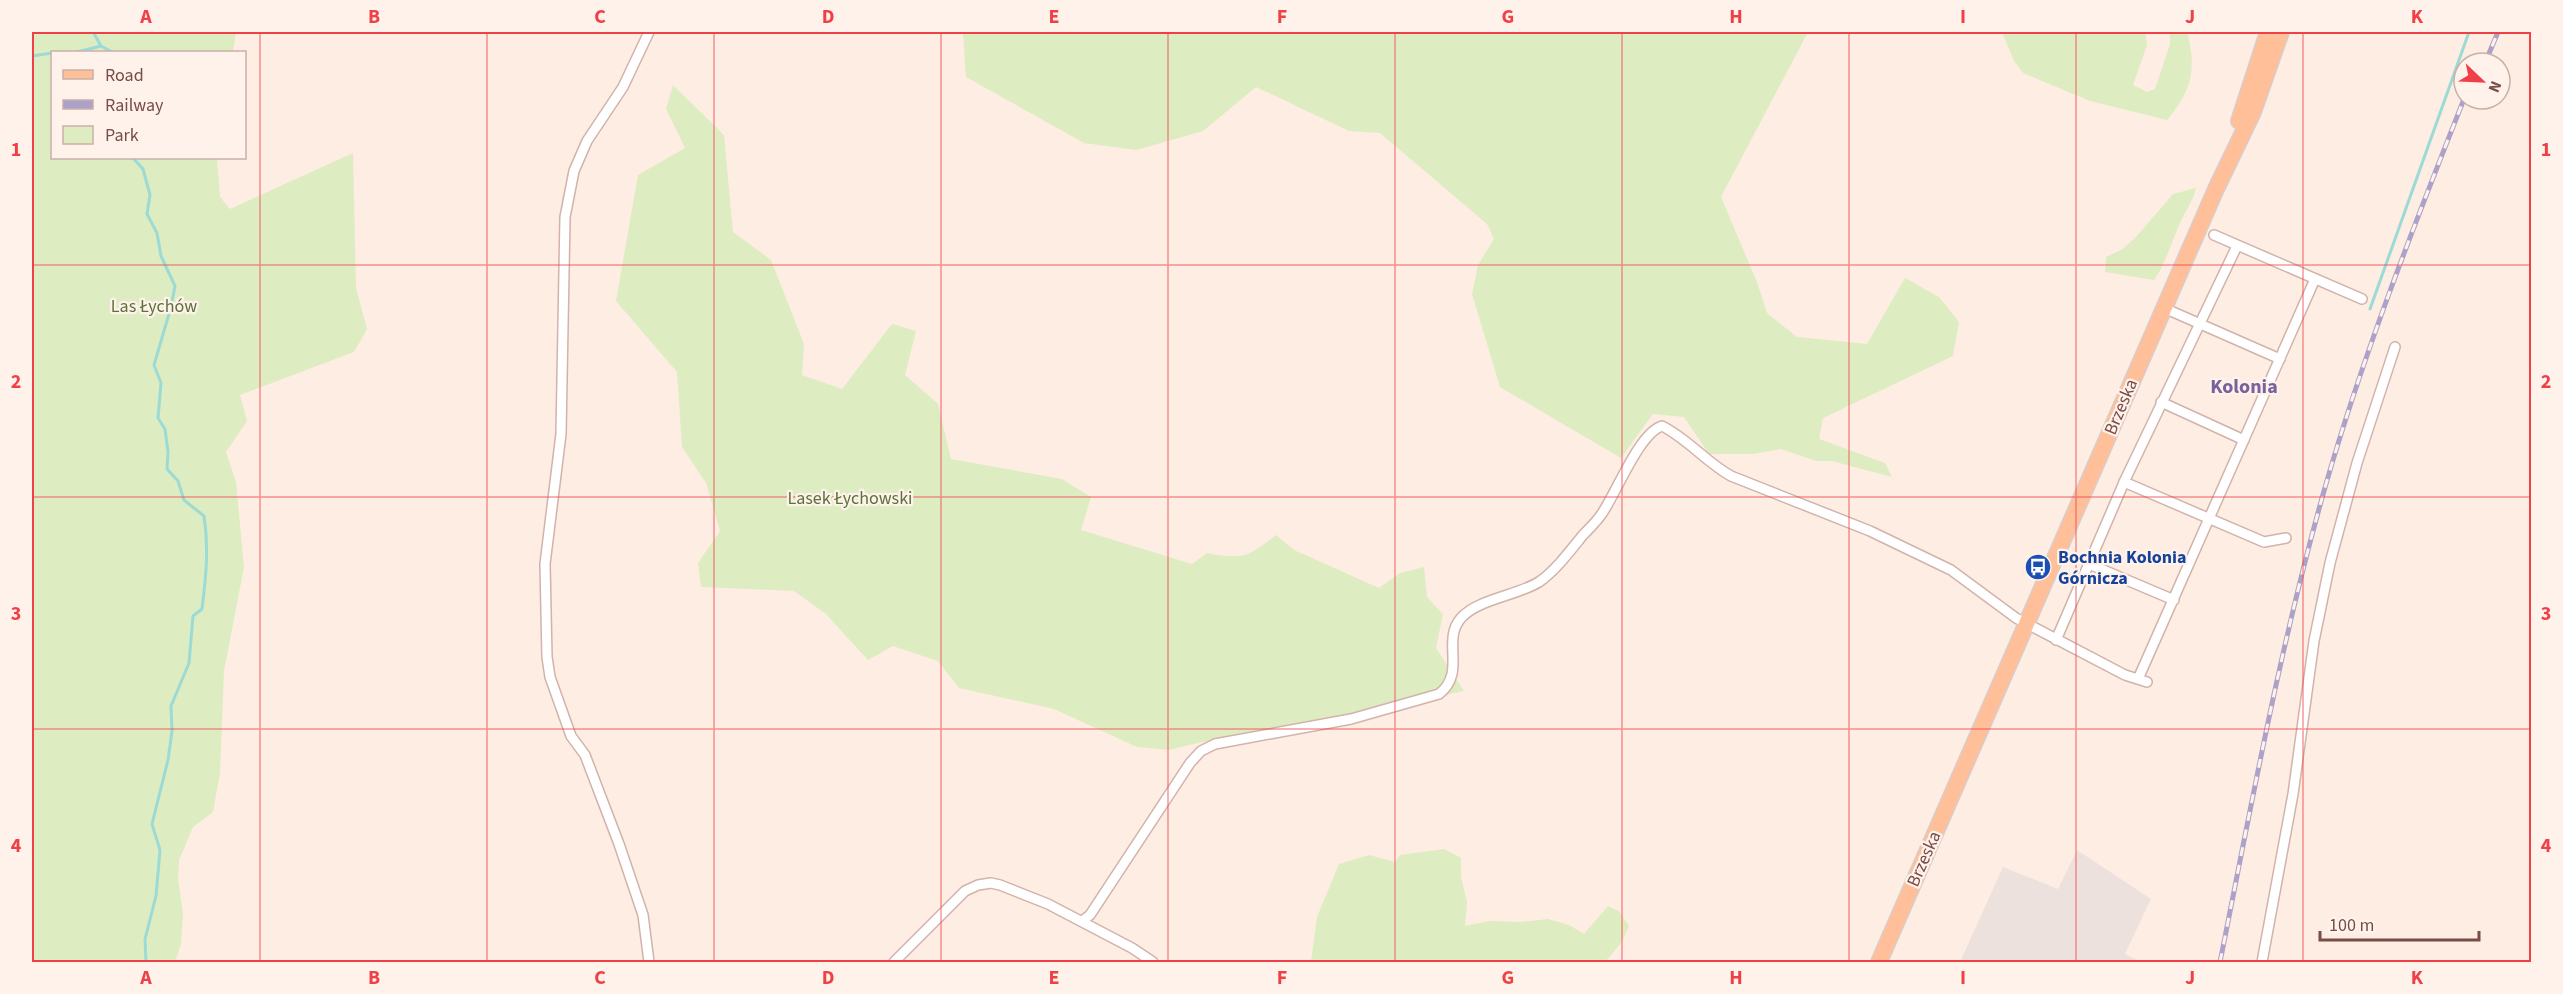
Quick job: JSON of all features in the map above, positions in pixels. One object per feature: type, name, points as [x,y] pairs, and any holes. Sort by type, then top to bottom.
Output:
[{"type":"main road","name":"Brzeska","points":[[2216,189],[2268,32]]},
{"type":"main road","name":"Brzeska","points":[[1880,963],[2216,189],[2253,112],[2281,32]]},
{"type":"street","points":[[649,32],[623,87],[587,141],[574,171],[565,217],[561,434],[545,564],[546,657],[550,677],[571,736],[585,755],[644,915],[649,963]]},
{"type":"street","points":[[2214,235],[2362,299]]},
{"type":"street","points":[[2056,640],[2124,482],[2237,246]]},
{"type":"street","points":[[1082,921],[1090,915],[1190,763],[1201,751],[1215,744],[1253,735],[1352,719],[1439,694],[1446,688],[1453,671],[1454,630],[1459,620],[1470,609],[1540,581],[1562,560],[1602,514],[1633,458],[1655,428],[1662,426],[1671,430],[1713,465],[1731,476],[1870,531],[1951,570],[2006,612],[2125,675],[2143,680],[2174,600],[2315,279]]},
{"type":"street","points":[[2164,308],[2280,358]]},
{"type":"street","points":[[2262,963],[2293,794],[2314,641],[2330,563],[2357,463],[2395,347]]},
{"type":"street","points":[[2161,402],[2244,440]]},
{"type":"street","points":[[2124,482],[2264,542],[2286,538]]},
{"type":"street","points":[[2089,564],[2174,600]]},
{"type":"street","points":[[894,963],[965,891],[978,885],[991,883],[1048,904],[1132,948],[1153,963]]},
{"type":"shaded area","points":[[2077,850],[2151,899],[2125,954],[2141,962],[1960,962],[2003,867],[2058,889]]},
{"type":"green space","name":"Las Łychów","points":[[32,32],[236,32],[233,51],[51,51],[51,159],[217,159],[220,197],[230,209],[353,153],[356,288],[367,329],[354,352],[240,395],[247,421],[226,452],[236,482],[244,567],[224,671],[220,773],[213,812],[193,827],[179,860],[178,879],[183,914],[181,944],[175,962],[32,962]]},
{"type":"green space","points":[[963,32],[1808,32],[1721,197],[1757,282],[1767,313],[1797,337],[1867,344],[1905,278],[1939,297],[1959,322],[1953,356],[1823,418],[1819,439],[1885,463],[1892,477],[1832,461],[1816,461],[1781,449],[1753,454],[1709,454],[1684,417],[1653,414],[1621,458],[1500,387],[1472,294],[1478,265],[1494,239],[1487,224],[1380,133],[1349,131],[1256,87],[1203,131],[1136,150],[1084,143],[966,77]]},
{"type":"green space","points":[[2002,32],[2145,32],[2147,45],[2133,85],[2147,92],[2155,89],[2170,44],[2170,32],[2187,32],[2192,57],[2190,79],[2182,99],[2167,120],[2090,101],[2023,73],[2014,61]]},
{"type":"green space","name":"Lasek Łychowski","points":[[673,85],[724,135],[733,232],[771,260],[804,344],[802,375],[842,389],[892,324],[916,331],[905,375],[938,404],[951,459],[1062,479],[1091,497],[1081,530],[1192,564],[1207,553],[1229,556],[1244,555],[1276,535],[1294,550],[1379,588],[1400,573],[1424,567],[1427,597],[1443,614],[1436,648],[1464,691],[1280,731],[1202,742],[1169,750],[1137,747],[1054,709],[959,688],[938,661],[893,646],[868,660],[826,614],[794,591],[701,587],[698,563],[720,531],[706,483],[682,447],[677,372],[616,301],[638,175],[685,148],[666,109]]},
{"type":"green space","points":[[2196,188],[2154,280],[2105,272],[2106,257],[2123,249],[2137,236],[2173,194]]},
{"type":"green space","points":[[1444,849],[1461,858],[1461,877],[1467,902],[1465,926],[1489,921],[1521,922],[1548,919],[1569,925],[1584,934],[1608,906],[1619,911],[1629,926],[1622,942],[1605,962],[1311,962],[1317,917],[1339,864],[1369,855],[1395,862],[1400,855]]},
{"type":"waterway","points":[[93,32],[101,46]]},
{"type":"waterway","points":[[2370,309],[2469,32]]},
{"type":"waterway","points":[[81,51],[101,46],[110,51]]},
{"type":"waterway","points":[[32,56],[51,53]]},
{"type":"waterway","points":[[134,159],[143,169],[150,195],[147,214],[157,233],[161,256],[175,286],[154,365],[161,383],[158,418],[165,429],[168,452],[167,469],[178,481],[184,500],[204,516],[207,551],[202,609],[193,616],[189,663],[171,706],[172,731],[168,760],[152,824],[160,850],[156,896],[145,939],[146,962]]},
{"type":"railway","points":[[2490,51],[2498,32]]},
{"type":"railway","points":[[2220,962],[2281,662],[2326,484],[2373,338],[2459,111]]},
{"type":"place","name":"Bochnia Kolonia Górnicza","points":[[2038,567]]},
{"type":"district","name":"Kolonia","points":[[2244,387]]}]
